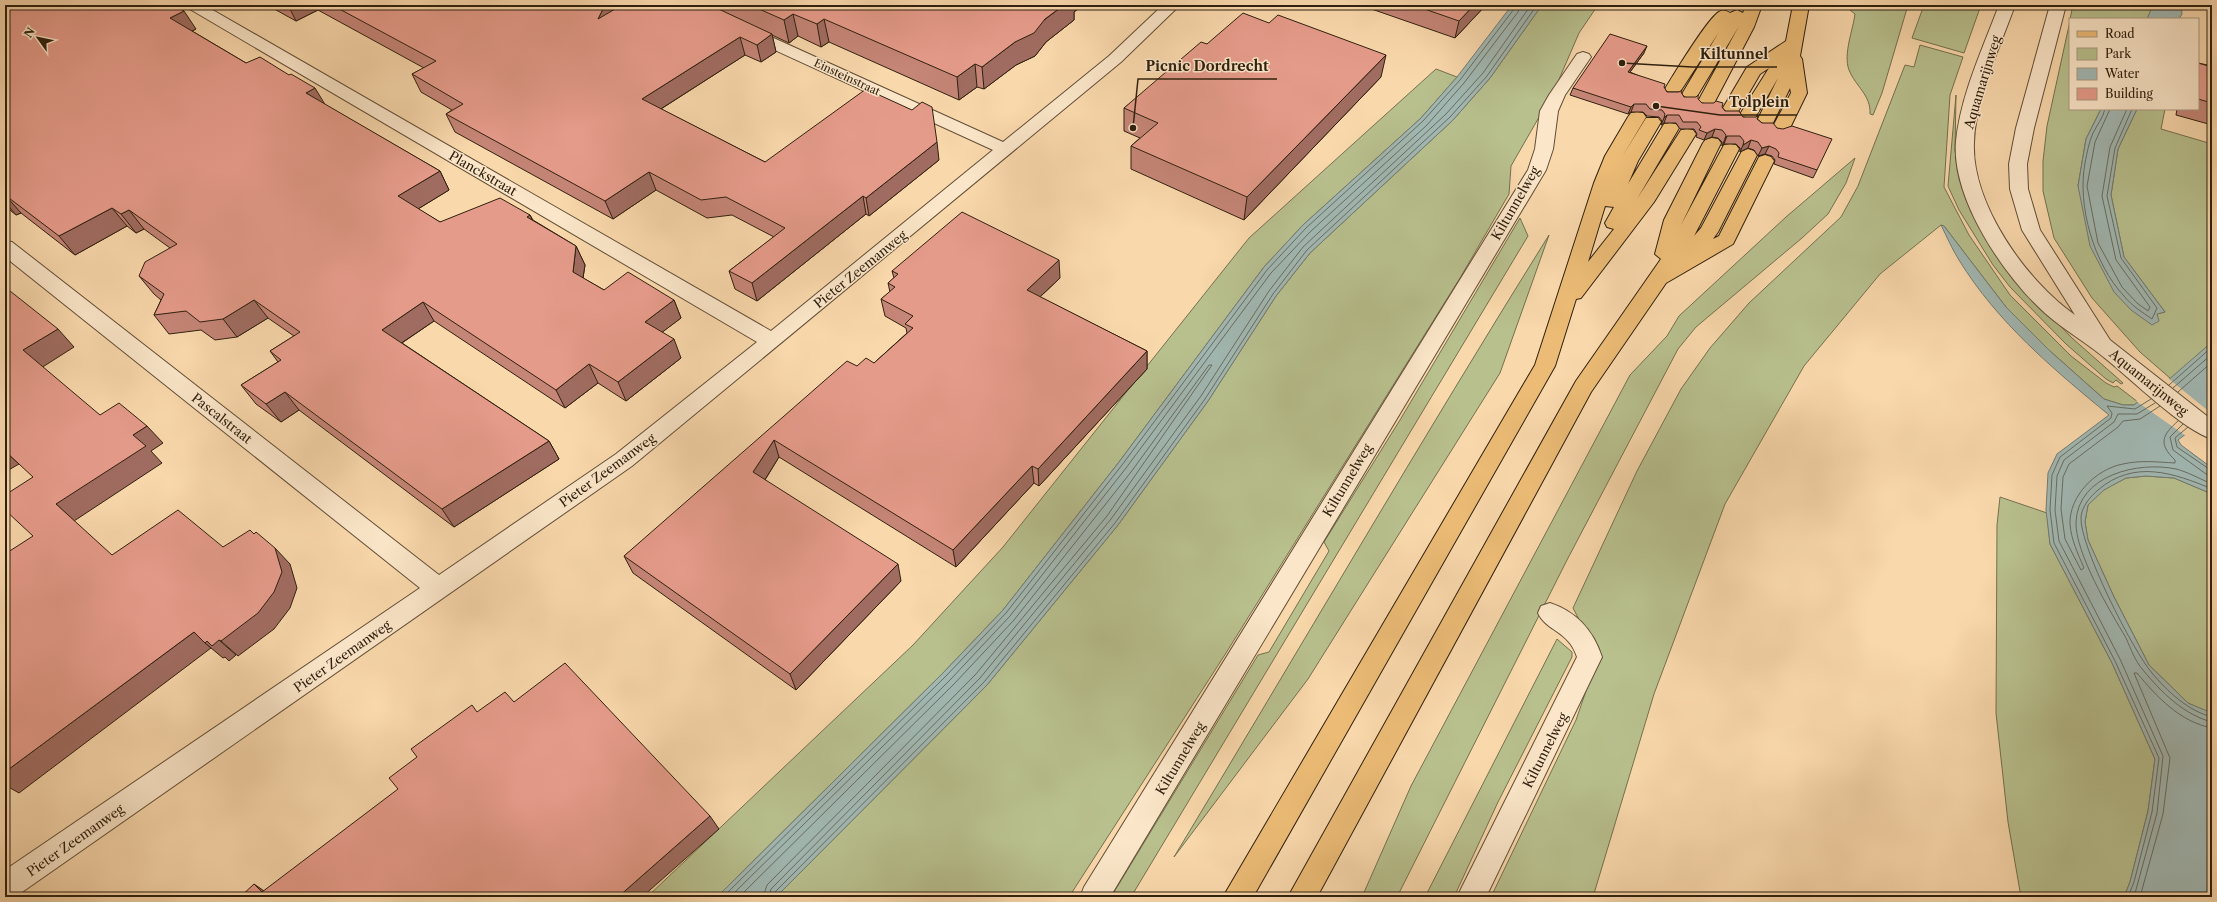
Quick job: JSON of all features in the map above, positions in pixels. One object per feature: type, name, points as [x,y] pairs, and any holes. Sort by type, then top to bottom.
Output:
[{"type":"main road","points":[[1720,5],[1710,14],[1663,91],[1732,5]]},
{"type":"main road","points":[[1687,99],[1743,5]]},
{"type":"main road","points":[[1704,105],[1746,27],[1754,5]]},
{"type":"main road","points":[[1764,125],[1788,75],[1792,44],[1801,5]]},
{"type":"main road","points":[[1729,113],[1753,70],[1792,44]]},
{"type":"main road","points":[[1746,119],[1764,86],[1792,44]]},
{"type":"main road","points":[[1780,130],[1799,94],[1792,44]]},
{"type":"main road","points":[[1237,897],[1541,373],[1556,336],[1565,305],[1608,169],[1614,156],[1653,122],[1565,305]]},
{"type":"main road","points":[[1565,305],[1648,198],[1687,134]]},
{"type":"main road","points":[[1302,897],[1583,387],[1659,278],[1690,226],[1721,146]]},
{"type":"main road","points":[[1659,278],[1726,240],[1756,158]]},
{"type":"street","name":"Planckstraat","points":[[193,5],[772,341]]},
{"type":"street","name":"Pieter Zeemanweg","points":[[5,887],[624,460],[772,341],[1115,59],[1172,5]]},
{"type":"street","name":"Aquamarijnweg","points":[[2007,5],[1970,119],[1965,141],[1969,178],[1992,232],[2030,286],[2052,308],[2106,347],[2137,374],[2212,431]]},
{"type":"street","name":"Aquamarijnweg","points":[[2058,5],[2020,152],[2019,189],[2025,215],[2032,230],[2106,347]]},
{"type":"street","name":"Einsteinstraat","points":[[733,25],[1005,149]]},
{"type":"street","name":"Kiltunnelweg","points":[[1094,897],[1537,170],[1544,149],[1549,111],[1557,95],[1583,57]]},
{"type":"street","name":"Pascalstraat","points":[[5,247],[439,589]]},
{"type":"street","name":"Kiltunnelweg","points":[[1471,897],[1590,657],[1587,645],[1580,634],[1550,613]]},
{"type":"green space","points":[[1542,5],[1598,5],[1579,33],[1554,91],[1511,166],[1509,194],[1460,278],[1226,653],[1069,897],[776,897],[987,685],[1118,525],[1208,401],[1276,296],[1310,253],[1453,120],[1490,78]]},
{"type":"green space","points":[[1850,5],[1908,5],[1882,93],[1873,115],[1870,114],[1870,107],[1866,96],[1852,76],[1847,64],[1848,49],[1855,14],[1850,10]]},
{"type":"green space","points":[[1924,5],[1981,5],[1964,53],[1912,38]]},
{"type":"green space","points":[[2073,5],[2153,5],[2148,18],[2070,18]]},
{"type":"green space","points":[[2069,26],[2069,110],[2100,110],[2086,139],[2078,186],[2157,314],[2165,312],[2124,257],[2111,195],[2118,149],[2137,110],[2165,110],[2161,129],[2212,144],[2212,342],[2171,379],[2140,352],[2092,298],[2054,238],[2043,191],[2043,161],[2047,126]]},
{"type":"green space","points":[[1920,45],[1963,57],[1950,95],[1944,187],[1969,235],[2010,295],[2071,356],[2106,383],[2114,387],[2117,386],[2138,402],[2134,405],[2123,405],[2104,399],[2050,351],[2006,307],[1944,226],[1941,225],[1880,274],[1804,366],[1725,504],[1654,694],[1593,897],[1491,897],[1576,720],[1598,656],[1573,608],[1637,471],[1681,389],[1710,348],[1749,303],[1841,217],[1858,186],[1905,65],[1914,67]]},
{"type":"green space","points":[[1436,69],[1457,77],[1421,118],[1303,225],[1264,267],[1119,462],[1003,610],[943,673],[717,897],[647,897],[913,645],[1003,547],[1249,238]]},
{"type":"green space","points":[[1956,95],[1955,151],[1960,173],[2026,290],[2072,338],[2123,383],[2121,384],[2116,380],[2113,383],[2106,379],[2066,344],[2010,287],[1993,265],[1959,210],[1948,186]]},
{"type":"green space","points":[[1855,158],[1846,183],[1828,214],[1802,238],[1696,327],[1678,349],[1567,560],[1397,897],[1362,897],[1411,786],[1630,375],[1667,336],[1679,316],[1786,217]]},
{"type":"green space","points":[[1520,218],[1528,236],[1131,897],[1111,897],[1258,655],[1269,652],[1329,551],[1324,542],[1400,420]]},
{"type":"green space","points":[[1549,235],[1500,373],[1308,679],[1174,857],[1407,467]]},
{"type":"green space","points":[[2146,476],[2174,478],[2212,494],[2212,722],[2204,711],[2188,703],[2149,665],[2114,597],[2088,540],[2085,522],[2088,505],[2103,490],[2126,478]]},
{"type":"green space","points":[[2000,497],[2047,513],[2050,544],[2112,663],[2155,759],[2148,811],[2130,882],[2124,897],[2021,897],[2008,822],[1996,713],[1997,525]]},
{"type":"green space","points":[[1557,639],[1572,652],[1572,657],[1498,802],[1454,897],[1425,897]]},
{"type":"water","points":[[1512,5],[1542,5],[1490,78],[1453,120],[1310,253],[1276,296],[1208,401],[1118,525],[987,685],[776,897],[717,897],[943,673],[1003,610],[1119,462],[1264,267],[1303,225],[1421,118],[1457,77]]},
{"type":"water","points":[[2153,5],[2181,5],[2182,14],[2180,18],[2147,18]]},
{"type":"water","points":[[2100,110],[2137,110],[2118,149],[2111,195],[2124,257],[2165,312],[2157,314],[2159,321],[2152,325],[2131,310],[2114,292],[2090,246],[2078,186],[2086,139]]},
{"type":"water","points":[[1941,225],[1944,226],[2006,307],[2050,351],[2104,399],[2123,405],[2134,405],[2141,399],[2144,401],[2212,342],[2212,414],[2178,440],[2181,445],[2212,468],[2212,494],[2174,478],[2146,476],[2126,478],[2104,490],[2088,505],[2085,522],[2088,540],[2114,597],[2149,665],[2188,703],[2212,713],[2212,897],[2124,897],[2130,882],[2148,811],[2155,759],[2112,663],[2050,544],[2046,510],[2048,473],[2057,454],[2109,415],[2027,344],[2008,324],[1974,283],[1956,256]]},
{"type":"pier","points":[[2168,378],[2212,414],[2212,417],[2186,436],[2136,401],[2140,397],[2143,398]]},
{"type":"building","points":[[5,5],[174,5],[184,11],[170,18],[246,63],[260,57],[289,75],[291,74],[315,88],[306,93],[440,171],[398,196],[440,222],[500,198],[530,215],[527,217],[576,246],[573,272],[604,290],[628,272],[674,300],[645,322],[674,339],[618,382],[589,364],[556,390],[423,302],[382,330],[549,441],[442,509],[285,392],[266,404],[241,385],[281,360],[270,351],[300,332],[254,300],[223,319],[200,322],[186,311],[154,315],[164,294],[139,276],[145,262],[177,244],[129,210],[121,214],[112,208],[59,236],[5,195]]},
{"type":"building","points":[[332,5],[605,5],[598,19],[622,5],[710,5],[772,34],[757,45],[740,37],[642,99],[765,162],[866,89],[912,110],[922,102],[932,107],[937,142],[866,198],[863,196],[752,283],[729,271],[785,228],[726,197],[701,200],[649,172],[605,201],[446,114],[463,104],[412,74],[436,61]]},
{"type":"building","points":[[750,5],[1064,5],[1045,19],[1034,33],[1015,42],[982,67],[975,64],[957,77],[824,19],[817,24],[793,14],[784,20]]},
{"type":"building","points":[[1413,5],[1474,5],[1459,21]]},
{"type":"building","points":[[1243,13],[1269,23],[1278,15],[1386,55],[1247,197],[1131,146],[1158,123],[1124,108],[1201,42],[1207,44]]},
{"type":"building","points":[[1610,34],[1647,46],[1628,72],[1665,84],[1664,87],[1667,92],[1679,92],[1682,90],[1681,92],[1684,97],[1696,97],[1698,95],[1698,99],[1702,103],[1714,103],[1716,101],[1723,103],[1722,107],[1725,111],[1739,111],[1743,117],[1756,117],[1758,115],[1757,119],[1762,123],[1773,123],[1777,128],[1783,129],[1792,126],[1832,139],[1817,170],[1778,157],[1779,153],[1776,149],[1769,146],[1762,148],[1758,142],[1751,140],[1743,145],[1744,141],[1740,136],[1727,136],[1725,139],[1726,135],[1722,130],[1715,129],[1707,133],[1699,130],[1701,127],[1697,122],[1683,122],[1679,115],[1667,115],[1664,118],[1665,114],[1662,110],[1650,109],[1646,104],[1634,104],[1631,107],[1573,88]]},
{"type":"building","points":[[2199,63],[2212,67],[2212,103],[2199,99]]},
{"type":"building","points":[[962,212],[1059,260],[1027,290],[1147,351],[1038,469],[1032,466],[953,550],[774,440],[753,472],[898,564],[790,674],[624,556],[847,361],[857,366],[866,358],[874,363],[913,328],[905,324],[913,316],[881,299],[895,287],[888,283],[898,274],[892,271]]},
{"type":"building","points":[[5,287],[58,329],[23,350],[100,415],[119,403],[147,426],[133,435],[146,446],[56,504],[112,555],[178,510],[223,547],[250,530],[254,534],[256,532],[275,548],[282,572],[274,592],[258,613],[221,641],[219,640],[212,646],[207,641],[205,643],[194,632],[5,772],[5,554],[33,536],[5,510],[5,495],[33,477],[5,451]]},
{"type":"building","points":[[565,663],[710,816],[618,897],[240,897],[254,884],[262,892],[398,789],[389,778],[417,757],[411,749],[472,705],[477,712],[505,692],[514,702]]},
{"type":"place","name":"Kiltunnel","points":[[1622,63]]},
{"type":"place","name":"Tolplein","points":[[1656,106]]},
{"type":"place","name":"Picnic Dordrecht","points":[[1133,128]]}]
